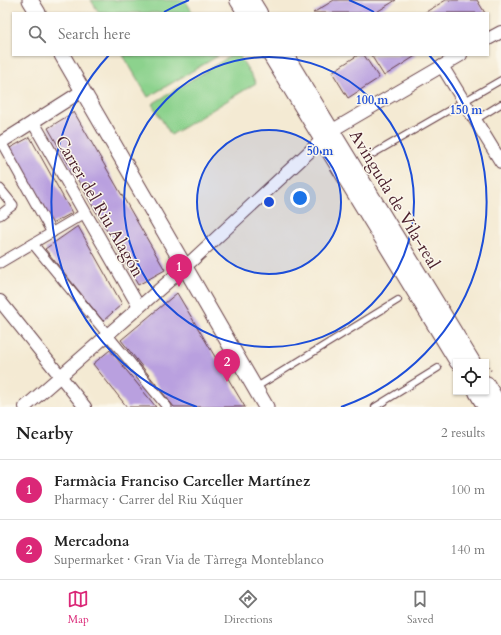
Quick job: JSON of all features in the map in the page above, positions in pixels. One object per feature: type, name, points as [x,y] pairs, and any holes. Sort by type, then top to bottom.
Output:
[{"type":"main road","points":[[238,0],[245,12]]},
{"type":"main road","points":[[251,0],[258,12]]},
{"type":"main road","name":"Avinguda de Vila-real","points":[[272,56],[327,135],[470,359]]},
{"type":"main road","name":"Avinguda de Vila-real","points":[[286,56],[327,135],[456,359]]},
{"type":"main road","points":[[489,389],[500,407]]},
{"type":"main road","points":[[479,395],[486,407]]},
{"type":"street","points":[[30,0],[37,12]]},
{"type":"street","points":[[489,38],[501,32]]},
{"type":"street","points":[[63,56],[266,407]]},
{"type":"street","points":[[25,407],[185,267],[327,135],[459,56]]},
{"type":"street","points":[[442,66],[501,162]]},
{"type":"street","points":[[52,232],[0,142],[82,91]]},
{"type":"street","name":"Carrer del Riu Alagón","points":[[33,122],[139,307]]},
{"type":"street","points":[[0,189],[13,205],[0,215]]},
{"type":"street","points":[[0,263],[85,213]]},
{"type":"street","points":[[32,244],[167,407]]},
{"type":"street","points":[[0,301],[85,407]]},
{"type":"lane","points":[[373,154],[501,80]]},
{"type":"lane","points":[[475,120],[501,104]]},
{"type":"lane","points":[[256,388],[398,300]]},
{"type":"lane","points":[[374,407],[438,368]]},
{"type":"green space","points":[[91,0],[185,0],[192,12],[98,12]]},
{"type":"green space","points":[[124,56],[218,56],[148,97]]},
{"type":"green space","points":[[230,56],[240,56],[256,83],[171,135],[152,104]]},
{"type":"building","points":[[334,0],[396,0],[377,12],[315,12]]},
{"type":"building","points":[[446,0],[477,0],[484,12],[426,12]]},
{"type":"building","points":[[356,56],[365,56],[379,78],[348,98],[332,72]]},
{"type":"building","points":[[372,56],[415,56],[384,76]]},
{"type":"building","points":[[74,112],[165,270],[138,285],[48,128]]},
{"type":"building","points":[[30,137],[72,213],[50,225],[8,149]]},
{"type":"building","points":[[78,226],[122,304],[103,321],[45,249]]},
{"type":"building","points":[[177,293],[245,407],[174,407],[121,340]]},
{"type":"building","points":[[110,350],[156,407],[127,407],[93,364]]},
{"type":"place","name":"Farmàcia Franciso Carceller Martínez","points":[[179,287]]},
{"type":"place","name":"Mercadona","points":[[227,382]]}]
